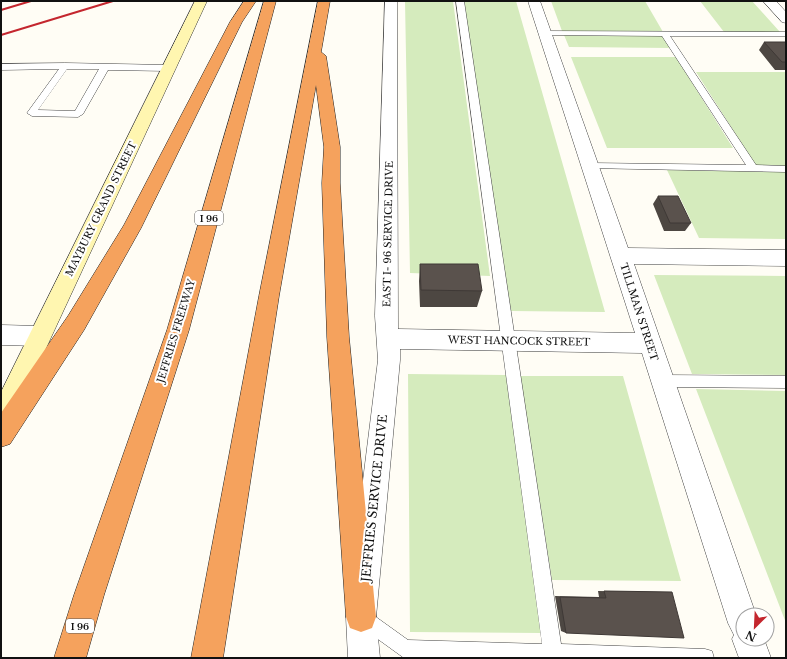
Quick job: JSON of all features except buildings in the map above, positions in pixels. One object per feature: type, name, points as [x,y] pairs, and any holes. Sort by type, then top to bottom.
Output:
[{"type":"highway","points":[[1,435],[83,312],[132,228],[236,22],[250,1]]},
{"type":"highway","name":"JEFFRIES FREEWAY","points":[[70,658],[89,594],[178,330],[270,1]]},
{"type":"highway","points":[[207,658],[268,296],[324,1]]},
{"type":"highway","points":[[317,38],[332,147],[331,184],[338,337],[361,617]]},
{"type":"highway","points":[[63,658],[89,594]]},
{"type":"street","name":"MAYBURY GRAND STREET","points":[[1,418],[201,1]]},
{"type":"street","name":"EAST I- 96 SERVICE DRIVE","points":[[388,339],[386,316],[391,1]]},
{"type":"street","name":"TILLMAN STREET","points":[[534,1],[591,166],[738,607]]},
{"type":"street","points":[[769,1],[786,19]]},
{"type":"street","points":[[621,256],[786,258]]},
{"type":"street","points":[[1,335],[40,336]]},
{"type":"street","name":"WEST HANCOCK STREET","points":[[388,339],[650,343]]},
{"type":"street","name":"JEFFRIES SERVICE DRIVE","points":[[364,658],[361,617],[389,360],[388,339]]},
{"type":"street","points":[[751,647],[755,658]]},
{"type":"lane","points":[[460,1],[554,653]]},
{"type":"lane","points":[[545,33],[786,34]]},
{"type":"lane","points":[[665,34],[753,168]]},
{"type":"lane","points":[[1,67],[65,66],[168,68]]},
{"type":"lane","points":[[65,66],[32,113],[78,114],[105,67]]},
{"type":"lane","points":[[591,166],[786,168]]},
{"type":"lane","points":[[662,381],[786,382]]},
{"type":"lane","points":[[361,617],[405,649],[705,658]]},
{"type":"green space","points":[[405,1],[453,1],[490,276],[410,273]]},
{"type":"green space","points":[[463,1],[516,1],[605,312],[511,311]]},
{"type":"green space","points":[[551,1],[645,1],[663,32],[562,31]]},
{"type":"green space","points":[[700,1],[752,1],[780,32],[724,32]]},
{"type":"green space","points":[[564,35],[664,35],[671,48],[569,47]]},
{"type":"green space","points":[[571,57],[676,57],[733,148],[607,148]]},
{"type":"green space","points":[[696,72],[786,72],[786,166],[756,166]]},
{"type":"green space","points":[[667,170],[786,172],[786,239],[699,238]]},
{"type":"green space","points":[[654,275],[786,276],[786,375],[692,374]]},
{"type":"green space","points":[[408,374],[506,375],[542,633],[410,632]]},
{"type":"green space","points":[[520,376],[623,376],[681,581],[552,580]]},
{"type":"green space","points":[[696,389],[786,391],[786,623]]},
{"type":"railway","points":[[1,10],[31,1]]},
{"type":"railway","points":[[1,35],[113,1]]}]
